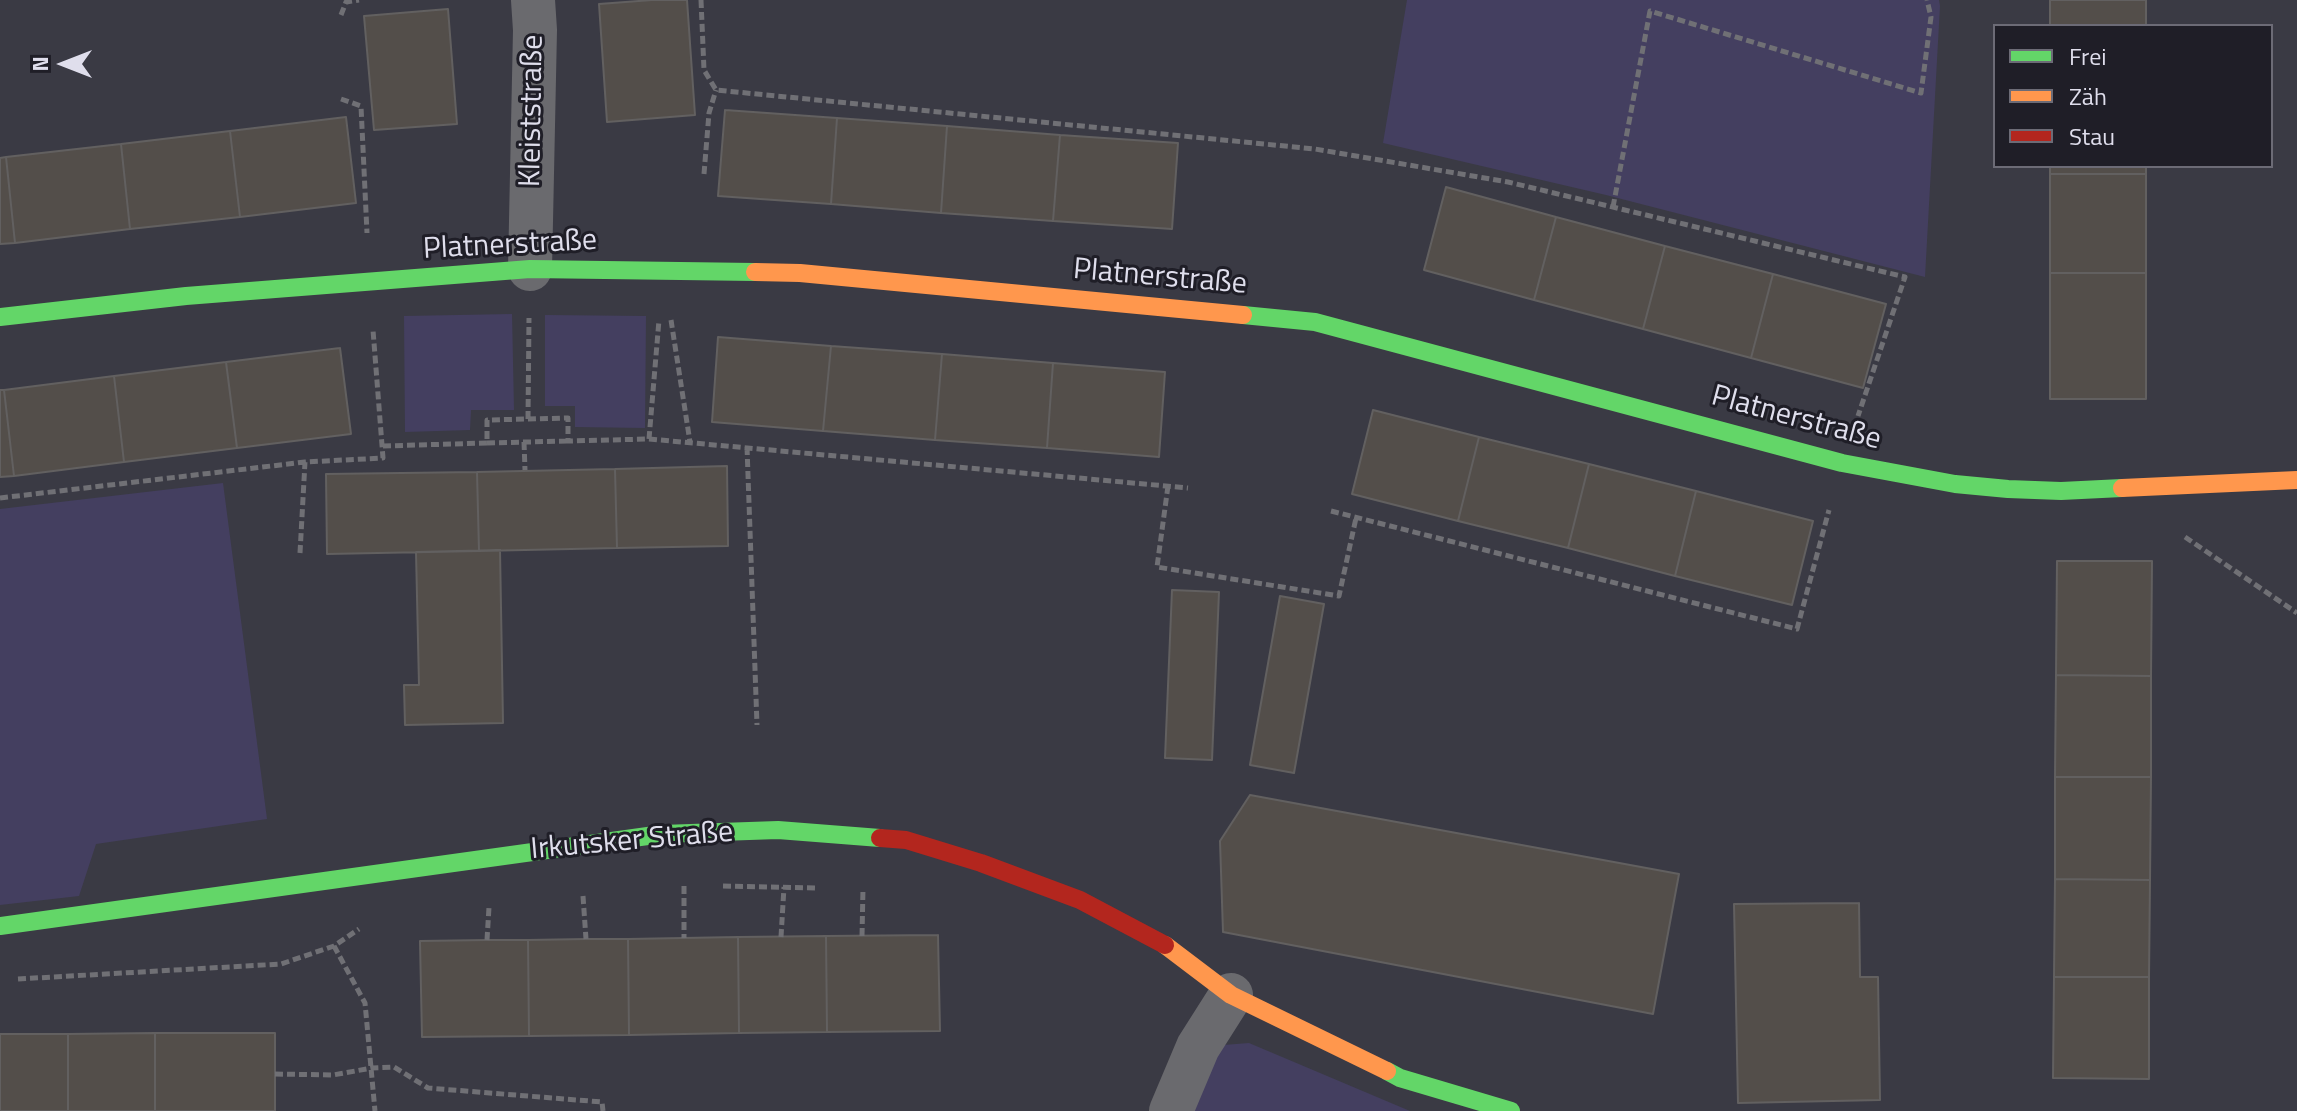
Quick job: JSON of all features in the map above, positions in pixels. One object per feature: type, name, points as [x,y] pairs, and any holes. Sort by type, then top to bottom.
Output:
[{"type":"street","name":"Kleiststraße","points":[[530,269],[533,0]]},
{"type":"street","name":"Platnerstraße","points":[[0,317],[186,296],[530,269],[800,273],[1315,322],[1842,463],[1955,484],[2061,491],[2297,480]]},
{"type":"street","name":"Irkutsker Straße","points":[[0,926],[662,834],[778,830],[906,840],[981,863],[1080,900],[1163,944],[1231,995],[1400,1078],[1511,1111]]},
{"type":"street","points":[[1171,1111],[1198,1047],[1231,995]]},
{"type":"path","points":[[341,15],[346,2],[359,0]]},
{"type":"path","points":[[701,0],[704,70],[716,90],[709,113],[704,174]]},
{"type":"path","points":[[1613,207],[1650,11],[1921,93],[1931,17],[1927,0]]},
{"type":"path","points":[[716,90],[1315,149],[1508,182],[1905,277],[1842,463],[1797,629],[1331,511]]},
{"type":"path","points":[[0,498],[305,462],[383,458],[361,106],[341,99]]},
{"type":"path","points":[[528,419],[530,269]]},
{"type":"path","points":[[649,439],[664,269]]},
{"type":"path","points":[[664,269],[690,442]]},
{"type":"path","points":[[487,443],[487,420],[568,418],[568,441]]},
{"type":"path","points":[[383,446],[649,439],[1188,488]]},
{"type":"path","points":[[524,442],[525,470]]},
{"type":"path","points":[[747,447],[757,725]]},
{"type":"path","points":[[300,553],[305,462]]},
{"type":"path","points":[[1168,486],[1157,567],[1339,596],[1356,518]]},
{"type":"path","points":[[2180,533],[2297,613]]},
{"type":"path","points":[[684,886],[684,938]]},
{"type":"path","points":[[669,887],[698,886]]},
{"type":"path","points":[[712,886],[832,888]]},
{"type":"path","points":[[781,937],[784,887]]},
{"type":"path","points":[[848,888],[863,888],[862,936]]},
{"type":"path","points":[[582,891],[586,939]]},
{"type":"path","points":[[487,940],[489,898]]},
{"type":"path","points":[[16,979],[281,964],[334,946],[370,921]]},
{"type":"path","points":[[334,946],[365,1003],[375,1111]]},
{"type":"path","points":[[275,1074],[333,1075],[394,1067],[428,1088],[602,1102],[603,1111]]},
{"type":"shaded area","points":[[1407,0],[1939,0],[1925,277],[1606,195],[1383,143]]},
{"type":"shaded area","points":[[512,314],[514,410],[471,410],[470,430],[405,432],[404,316]]},
{"type":"shaded area","points":[[545,315],[646,316],[645,428],[575,427],[575,406],[545,406]]},
{"type":"shaded area","points":[[223,483],[267,819],[96,844],[79,896],[0,905],[0,509]]},
{"type":"shaded area","points":[[1249,1043],[1410,1111],[1171,1111],[1198,1047]]},
{"type":"building","points":[[687,0],[695,115],[607,122],[599,4]]},
{"type":"building","points":[[2050,0],[2146,0],[2146,24],[2050,24]]},
{"type":"building","points":[[448,9],[457,124],[374,130],[364,16]]},
{"type":"building","points":[[725,110],[837,118],[831,204],[718,196]]},
{"type":"building","points":[[346,117],[356,203],[240,217],[230,131]]},
{"type":"building","points":[[837,118],[947,126],[941,213],[831,204]]},
{"type":"building","points":[[947,126],[1060,135],[1053,221],[941,213]]},
{"type":"building","points":[[230,131],[240,217],[130,229],[121,144]]},
{"type":"building","points":[[1060,135],[1178,143],[1172,229],[1053,221]]},
{"type":"building","points":[[121,144],[130,229],[15,243],[6,157]]},
{"type":"building","points":[[6,157],[15,243],[0,244],[0,158]]},
{"type":"building","points":[[2050,168],[2146,168],[2146,174],[2050,174]]},
{"type":"building","points":[[2050,174],[2146,174],[2146,273],[2050,273]]},
{"type":"building","points":[[1446,187],[1556,217],[1534,300],[1424,270]]},
{"type":"building","points":[[1556,217],[1665,246],[1643,329],[1534,300]]},
{"type":"building","points":[[1665,246],[1773,274],[1751,358],[1643,329]]},
{"type":"building","points":[[2050,273],[2146,273],[2146,399],[2050,399]]},
{"type":"building","points":[[1773,274],[1886,304],[1863,388],[1751,358]]},
{"type":"building","points":[[718,337],[831,346],[823,431],[712,422]]},
{"type":"building","points":[[831,346],[942,354],[935,440],[823,431]]},
{"type":"building","points":[[340,348],[351,434],[237,448],[226,362]]},
{"type":"building","points":[[942,354],[1053,363],[1047,448],[935,440]]},
{"type":"building","points":[[226,362],[237,448],[124,462],[114,376]]},
{"type":"building","points":[[1053,363],[1165,372],[1159,457],[1047,448]]},
{"type":"building","points":[[114,376],[124,462],[14,476],[4,390]]},
{"type":"building","points":[[0,390],[4,390],[14,476],[0,477]]},
{"type":"building","points":[[1373,410],[1479,437],[1458,521],[1352,494]]},
{"type":"building","points":[[1479,437],[1589,464],[1568,548],[1458,521]]},
{"type":"building","points":[[1589,464],[1696,491],[1675,576],[1568,548]]},
{"type":"building","points":[[727,466],[728,546],[617,548],[615,469]]},
{"type":"building","points":[[615,469],[617,548],[479,551],[477,472]]},
{"type":"building","points":[[477,472],[479,551],[327,554],[326,474]]},
{"type":"building","points":[[1696,491],[1813,521],[1792,605],[1675,576]]},
{"type":"building","points":[[500,550],[503,723],[405,725],[404,685],[419,685],[416,552]]},
{"type":"building","points":[[2057,561],[2152,561],[2151,676],[2056,675]]},
{"type":"building","points":[[1172,590],[1219,592],[1212,760],[1165,758]]},
{"type":"building","points":[[1280,596],[1324,604],[1294,773],[1250,765]]},
{"type":"building","points":[[2056,675],[2151,676],[2151,777],[2055,777]]},
{"type":"building","points":[[2055,777],[2151,777],[2150,880],[2055,879]]},
{"type":"building","points":[[1250,795],[1679,874],[1653,1014],[1223,932],[1220,841]]},
{"type":"building","points":[[2055,879],[2150,880],[2149,977],[2054,977]]},
{"type":"building","points":[[1859,903],[1860,977],[1878,977],[1880,1100],[1738,1103],[1734,904]]},
{"type":"building","points":[[938,935],[940,1031],[827,1032],[826,936]]},
{"type":"building","points":[[826,936],[827,1032],[739,1033],[738,937]]},
{"type":"building","points":[[738,937],[739,1033],[629,1035],[628,939]]},
{"type":"building","points":[[628,939],[629,1035],[529,1036],[528,940]]},
{"type":"building","points":[[528,940],[529,1036],[422,1037],[420,941]]},
{"type":"building","points":[[2054,977],[2149,977],[2149,1079],[2053,1078]]},
{"type":"building","points":[[155,1033],[275,1033],[275,1111],[155,1111]]},
{"type":"building","points":[[155,1033],[155,1111],[68,1111],[68,1034]]},
{"type":"building","points":[[0,1034],[68,1034],[68,1111],[0,1111]]},
{"type":"traffic: fast","points":[[0,317],[186,296],[530,269],[755,272]]},
{"type":"traffic: fast","points":[[1243,315],[1315,322],[1842,463],[1955,484],[2008,489],[2061,491],[2122,488]]},
{"type":"traffic: fast","points":[[0,926],[662,834],[778,830],[880,838]]},
{"type":"traffic: fast","points":[[1387,1071],[1400,1078],[1511,1111]]},
{"type":"traffic: slow","points":[[755,272],[800,273],[1243,315]]},
{"type":"traffic: slow","points":[[2122,488],[2297,480]]},
{"type":"traffic: slow","points":[[1165,945],[1231,995],[1387,1071]]},
{"type":"traffic: jam","points":[[880,838],[906,840],[981,863],[1080,900],[1165,945]]}]
